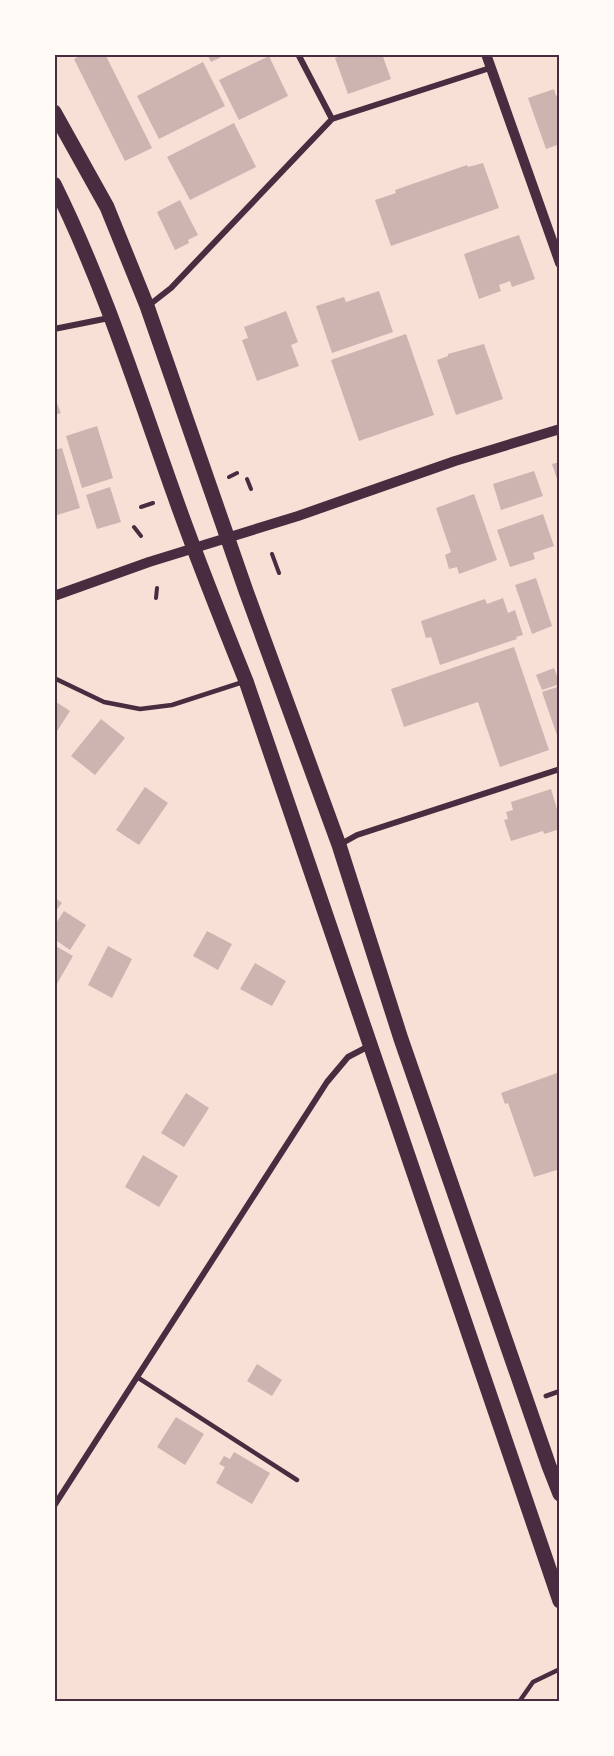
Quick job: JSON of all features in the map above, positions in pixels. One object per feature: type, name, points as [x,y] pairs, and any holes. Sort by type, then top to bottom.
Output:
[{"type":"main road","points":[[54,112],[107,207],[147,306],[339,845],[408,1061],[560,1494]]},
{"type":"main road","points":[[54,184],[75,227],[112,318],[193,548],[246,681],[560,1601]]},
{"type":"street","points":[[298,54],[333,119]]},
{"type":"street","points":[[486,54],[560,263]]},
{"type":"street","points":[[147,306],[171,288],[333,119],[490,68]]},
{"type":"street","points":[[54,329],[112,318]]},
{"type":"street","points":[[54,596],[193,548],[298,516],[454,461],[560,429]]},
{"type":"street","points":[[339,845],[357,835],[560,769]]},
{"type":"street","points":[[54,1506],[327,1082],[348,1057],[370,1046]]},
{"type":"street","points":[[546,1396],[560,1391]]},
{"type":"lane","points":[[54,678],[104,702],[140,709],[172,705],[246,681]]},
{"type":"lane","points":[[137,1377],[297,1480]]},
{"type":"lane","points":[[519,1702],[533,1682],[560,1668]]},
{"type":"path","points":[[228,477],[237,474]]},
{"type":"path","points":[[248,479],[251,489]]},
{"type":"path","points":[[141,507],[153,503]]},
{"type":"path","points":[[134,527],[141,536]]},
{"type":"path","points":[[272,554],[279,573]]},
{"type":"path","points":[[156,598],[157,588]]},
{"type":"building","points":[[84,54],[105,54],[152,148],[125,161],[74,59]]},
{"type":"building","points":[[207,54],[227,54],[211,62]]},
{"type":"building","points":[[348,54],[382,54],[391,79],[348,94],[335,58]]},
{"type":"building","points":[[269,56],[288,96],[239,120],[219,80]]},
{"type":"building","points":[[203,62],[225,106],[159,139],[137,96]]},
{"type":"building","points":[[554,89],[556,96],[560,94],[560,144],[546,149],[528,98]]},
{"type":"building","points":[[234,123],[256,167],[190,200],[167,157]]},
{"type":"building","points":[[483,163],[499,208],[391,246],[375,200],[396,193],[395,190],[467,165],[468,167]]},
{"type":"building","points":[[180,200],[198,235],[175,250],[157,212]]},
{"type":"building","points":[[519,235],[535,279],[512,287],[510,281],[499,285],[501,291],[479,299],[464,254]]},
{"type":"building","points":[[379,291],[393,332],[332,353],[316,306],[344,297],[346,302]]},
{"type":"building","points":[[286,311],[298,342],[291,345],[299,366],[257,381],[242,340],[248,338],[244,327]]},
{"type":"building","points":[[406,334],[434,415],[359,441],[331,360]]},
{"type":"building","points":[[484,344],[503,399],[456,415],[437,360],[448,354]]},
{"type":"building","points":[[54,396],[61,413],[54,415]]},
{"type":"building","points":[[97,426],[113,478],[82,488],[66,436]]},
{"type":"building","points":[[62,448],[80,508],[54,516],[54,450]]},
{"type":"building","points":[[560,462],[560,488],[552,464]]},
{"type":"building","points":[[534,471],[543,496],[501,510],[493,484]]},
{"type":"building","points":[[110,487],[121,522],[97,529],[86,495]]},
{"type":"building","points":[[474,494],[497,560],[459,574],[457,567],[449,569],[445,555],[451,552],[436,508]]},
{"type":"building","points":[[543,514],[554,546],[533,553],[535,559],[510,567],[497,530]]},
{"type":"building","points":[[536,578],[552,626],[532,634],[515,585]]},
{"type":"building","points":[[503,598],[508,613],[515,610],[523,635],[440,665],[431,637],[426,638],[421,621],[485,599],[487,604]]},
{"type":"building","points":[[514,647],[549,750],[500,767],[478,702],[404,727],[391,689]]},
{"type":"building","points":[[554,668],[560,684],[542,690],[536,675]]},
{"type":"building","points":[[560,686],[560,744],[542,692]]},
{"type":"building","points":[[56,702],[70,711],[54,736],[54,704]]},
{"type":"building","points":[[101,719],[125,738],[95,775],[71,756]]},
{"type":"building","points":[[145,787],[168,803],[139,845],[116,830]]},
{"type":"building","points":[[551,789],[560,819],[560,829],[544,834],[543,831],[511,841],[504,820],[508,819],[506,812],[513,810],[511,802]]},
{"type":"building","points":[[54,897],[62,903],[54,913]]},
{"type":"building","points":[[64,911],[86,925],[70,950],[54,939],[54,926]]},
{"type":"building","points":[[207,931],[232,944],[218,970],[193,956]]},
{"type":"building","points":[[54,945],[73,956],[54,989]]},
{"type":"building","points":[[108,946],[132,959],[112,998],[88,985]]},
{"type":"building","points":[[255,963],[286,981],[272,1006],[240,989]]},
{"type":"building","points":[[560,1072],[560,1169],[534,1177],[508,1103],[505,1104],[501,1093]]},
{"type":"building","points":[[186,1093],[209,1108],[184,1147],[161,1133]]},
{"type":"building","points":[[143,1155],[178,1176],[159,1207],[125,1187]]},
{"type":"building","points":[[257,1364],[282,1380],[272,1396],[247,1381]]},
{"type":"building","points":[[176,1417],[204,1434],[185,1465],[157,1447]]},
{"type":"building","points":[[234,1452],[270,1473],[252,1504],[216,1483],[225,1467],[219,1464],[224,1456],[230,1459]]}]
